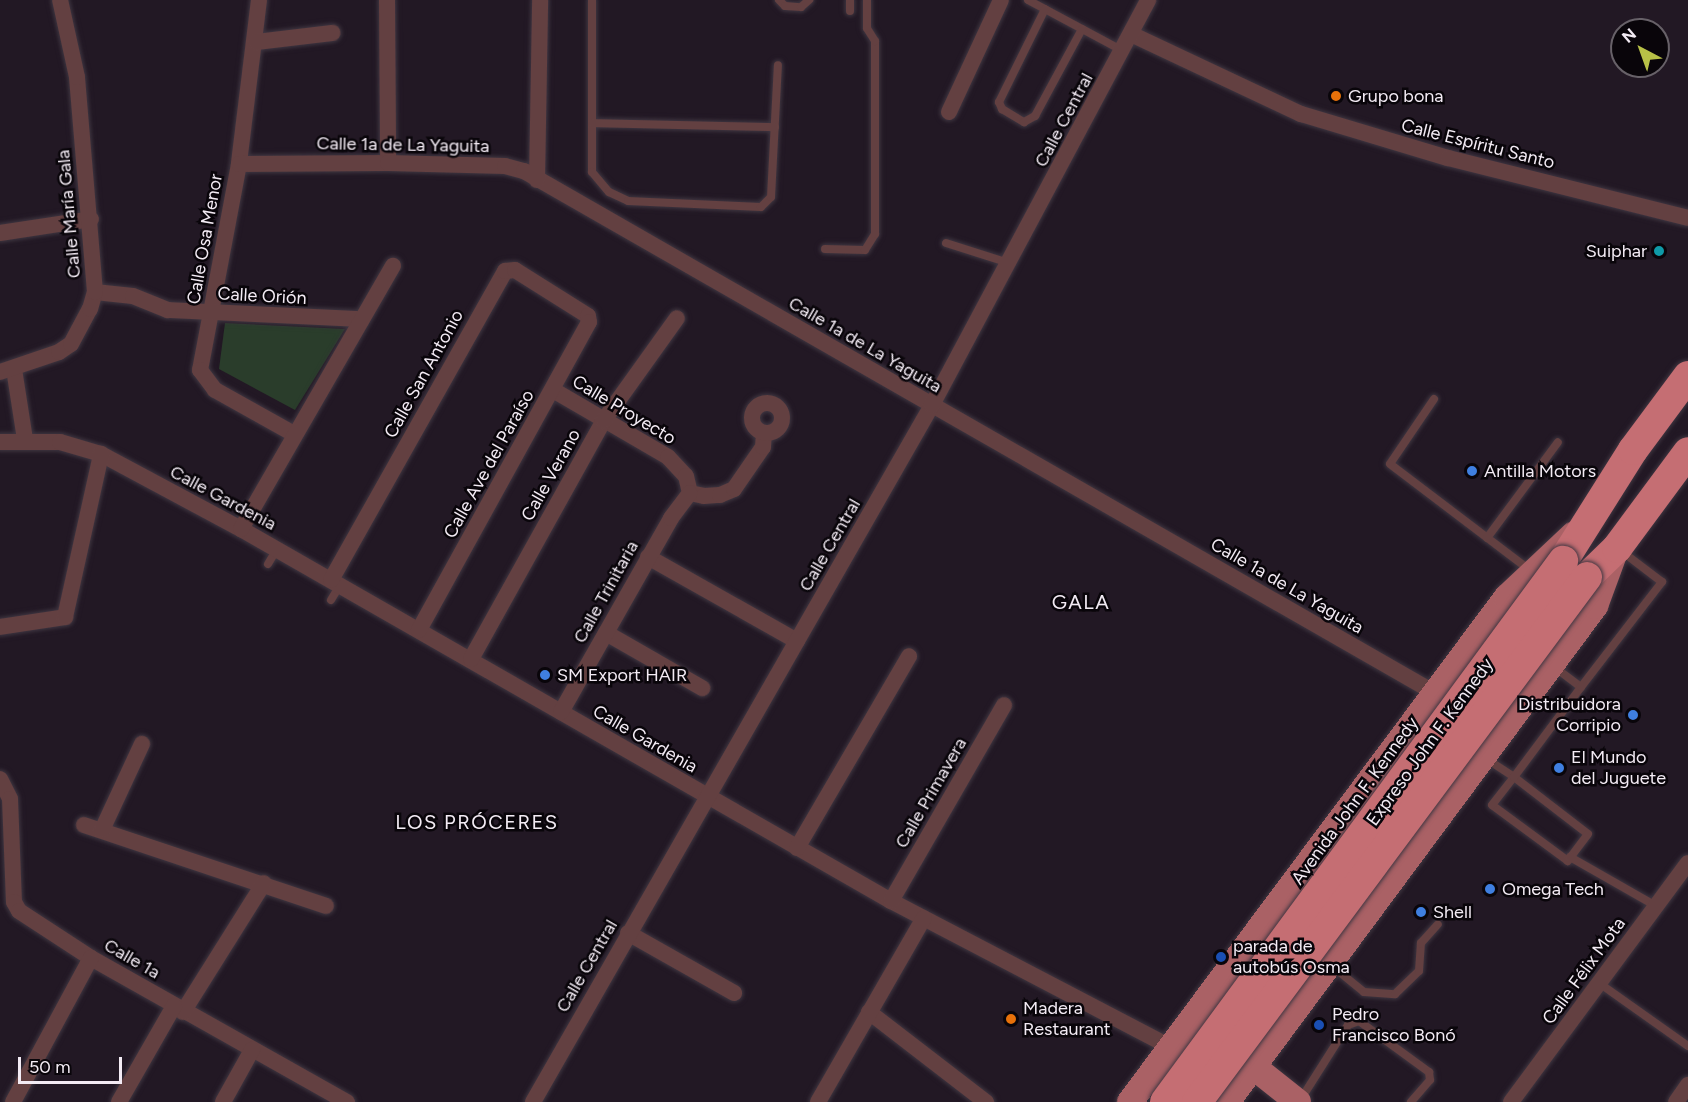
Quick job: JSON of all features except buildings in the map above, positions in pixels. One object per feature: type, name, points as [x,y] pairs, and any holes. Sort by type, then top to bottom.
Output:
[{"type":"highway","name":"Expreso John F. Kennedy","points":[[1165,1102],[1563,561],[1595,515],[1633,450],[1688,376]]},
{"type":"highway","name":"Expreso John F. Kennedy","points":[[1199,1102],[1587,577],[1601,560],[1617,548],[1688,452]]},
{"type":"main road","name":"Avenida John F. Kennedy","points":[[1130,1101],[1507,597],[1531,572],[1595,515]]},
{"type":"main road","points":[[1170,1047],[1239,1098],[1254,1066],[1594,606],[1617,548]]},
{"type":"main road","points":[[1230,968],[1219,1006],[1221,1018],[1234,1032],[1253,1038],[1265,1034],[1296,1009]]},
{"type":"main road","points":[[1170,1047],[1204,1039],[1226,1046],[1298,1102]]},
{"type":"main road","points":[[1130,1101],[1175,1078],[1193,1090],[1199,1102]]},
{"type":"street","name":"Calle María Gala","points":[[7,371],[59,352],[71,344],[90,309],[95,292],[91,219],[77,77],[60,0]]},
{"type":"street","name":"Calle Osa Menor","points":[[259,0],[256,42],[239,164],[202,377],[215,390],[294,434]]},
{"type":"street","points":[[387,0],[388,163]]},
{"type":"street","points":[[537,180],[540,0]]},
{"type":"street","points":[[949,112],[1001,0]]},
{"type":"street","name":"Calle Central","points":[[532,1102],[932,405],[1133,35],[1148,0]]},
{"type":"street","points":[[256,42],[332,33]]},
{"type":"street","name":"Calle Espíritu Santo","points":[[1133,35],[1249,92],[1342,128],[1688,218]]},
{"type":"street","name":"Calle 1a de La Yaguita","points":[[239,164],[388,163],[505,166],[524,171],[1435,693]]},
{"type":"street","points":[[0,233],[91,219]]},
{"type":"street","points":[[242,529],[359,320],[393,266]]},
{"type":"street","name":"Calle San Antonio","points":[[334,588],[505,271],[515,270],[588,316]]},
{"type":"street","name":"Calle Orión","points":[[95,292],[133,296],[168,310],[359,320]]},
{"type":"street","name":"Calle Ave del Paraíso","points":[[419,630],[590,322],[588,316]]},
{"type":"street","name":"Calle Verano","points":[[471,659],[604,420],[677,318]]},
{"type":"street","points":[[7,371],[25,439]]},
{"type":"street","name":"Calle Proyecto","points":[[553,390],[668,457],[686,476],[690,493]]},
{"type":"street","points":[[690,493],[720,495],[734,489],[763,447],[764,434]]},
{"type":"street","name":"Calle Gardenia","points":[[0,442],[25,439],[60,442],[101,454],[242,529],[277,549],[334,588],[419,630],[471,659],[706,797],[891,901],[1170,1047]]},
{"type":"street","points":[[0,627],[65,617],[101,454]]},
{"type":"street","name":"Calle Trinitaria","points":[[561,712],[648,557],[690,493]]},
{"type":"street","points":[[648,557],[797,641]]},
{"type":"street","points":[[606,633],[702,688]]},
{"type":"street","points":[[797,848],[909,656]]},
{"type":"street","name":"Calle Primavera","points":[[891,901],[1004,705]]},
{"type":"street","points":[[102,830],[142,744]]},
{"type":"street","name":"Calle 1a","points":[[0,779],[10,799],[16,908],[91,958],[346,1102]]},
{"type":"street","points":[[84,825],[264,883],[326,906]]},
{"type":"street","name":"Calle Félix Mota","points":[[1511,1102],[1688,863]]},
{"type":"street","points":[[119,1102],[264,883]]},
{"type":"street","points":[[818,1102],[924,918]]},
{"type":"street","points":[[628,933],[734,993]]},
{"type":"street","points":[[13,1102],[91,958]]},
{"type":"street","points":[[869,1012],[986,1102]]},
{"type":"street","points":[[223,1102],[252,1050]]},
{"type":"street","points":[[1676,1102],[1688,1085]]},
{"type":"lane","points":[[592,0],[592,172],[609,192],[628,201],[742,208],[761,207],[771,197],[778,65]]},
{"type":"lane","points":[[778,0],[785,6],[801,7],[809,0]]},
{"type":"lane","points":[[850,0],[850,11]]},
{"type":"lane","points":[[825,249],[865,250],[875,234],[875,41],[867,28],[867,0]]},
{"type":"lane","points":[[1028,0],[1124,51]]},
{"type":"lane","points":[[1045,9],[999,102],[1024,122],[1035,116],[1082,29]]},
{"type":"lane","points":[[592,123],[775,128]]},
{"type":"lane","points":[[946,243],[1009,263]]},
{"type":"lane","points":[[1434,399],[1390,464],[1531,572]]},
{"type":"lane","points":[[1487,538],[1558,442]]},
{"type":"lane","points":[[1483,756],[1514,777],[1588,834],[1570,857],[1565,861],[1492,805],[1514,777],[1581,687],[1662,582],[1617,548]]},
{"type":"lane","points":[[268,564],[277,549]]},
{"type":"lane","points":[[1551,664],[1581,687]]},
{"type":"lane","points":[[1570,857],[1656,906]]},
{"type":"lane","points":[[1329,964],[1364,992],[1395,994],[1419,971],[1421,943],[1438,924]]},
{"type":"lane","points":[[1599,983],[1688,1046]]},
{"type":"lane","points":[[1298,1102],[1348,1025],[1359,1021],[1429,1072],[1430,1080],[1411,1102]]},
{"type":"green space","points":[[225,323],[345,329],[295,410],[219,369]]},
{"type":"place","name":"Grupo bona","points":[[1336,96]]},
{"type":"place","name":"Suiphar","points":[[1659,251]]},
{"type":"place","name":"Antilla Motors","points":[[1472,471]]},
{"type":"place","name":"SM Export HAIR","points":[[545,675]]},
{"type":"place","name":"Distribuidora Corripio","points":[[1633,715]]},
{"type":"place","name":"El Mundo del Juguete","points":[[1559,768]]},
{"type":"place","name":"Omega Tech","points":[[1490,889]]},
{"type":"place","name":"Shell","points":[[1421,912]]},
{"type":"place","name":"parada de autobús Osma","points":[[1221,957]]},
{"type":"place","name":"Madera Restaurant","points":[[1011,1019]]},
{"type":"place","name":"Pedro Francisco Bonó","points":[[1319,1025]]},
{"type":"district","name":"GALA","points":[[1081,602]]},
{"type":"district","name":"LOS PRÓCERES","points":[[477,822]]}]
